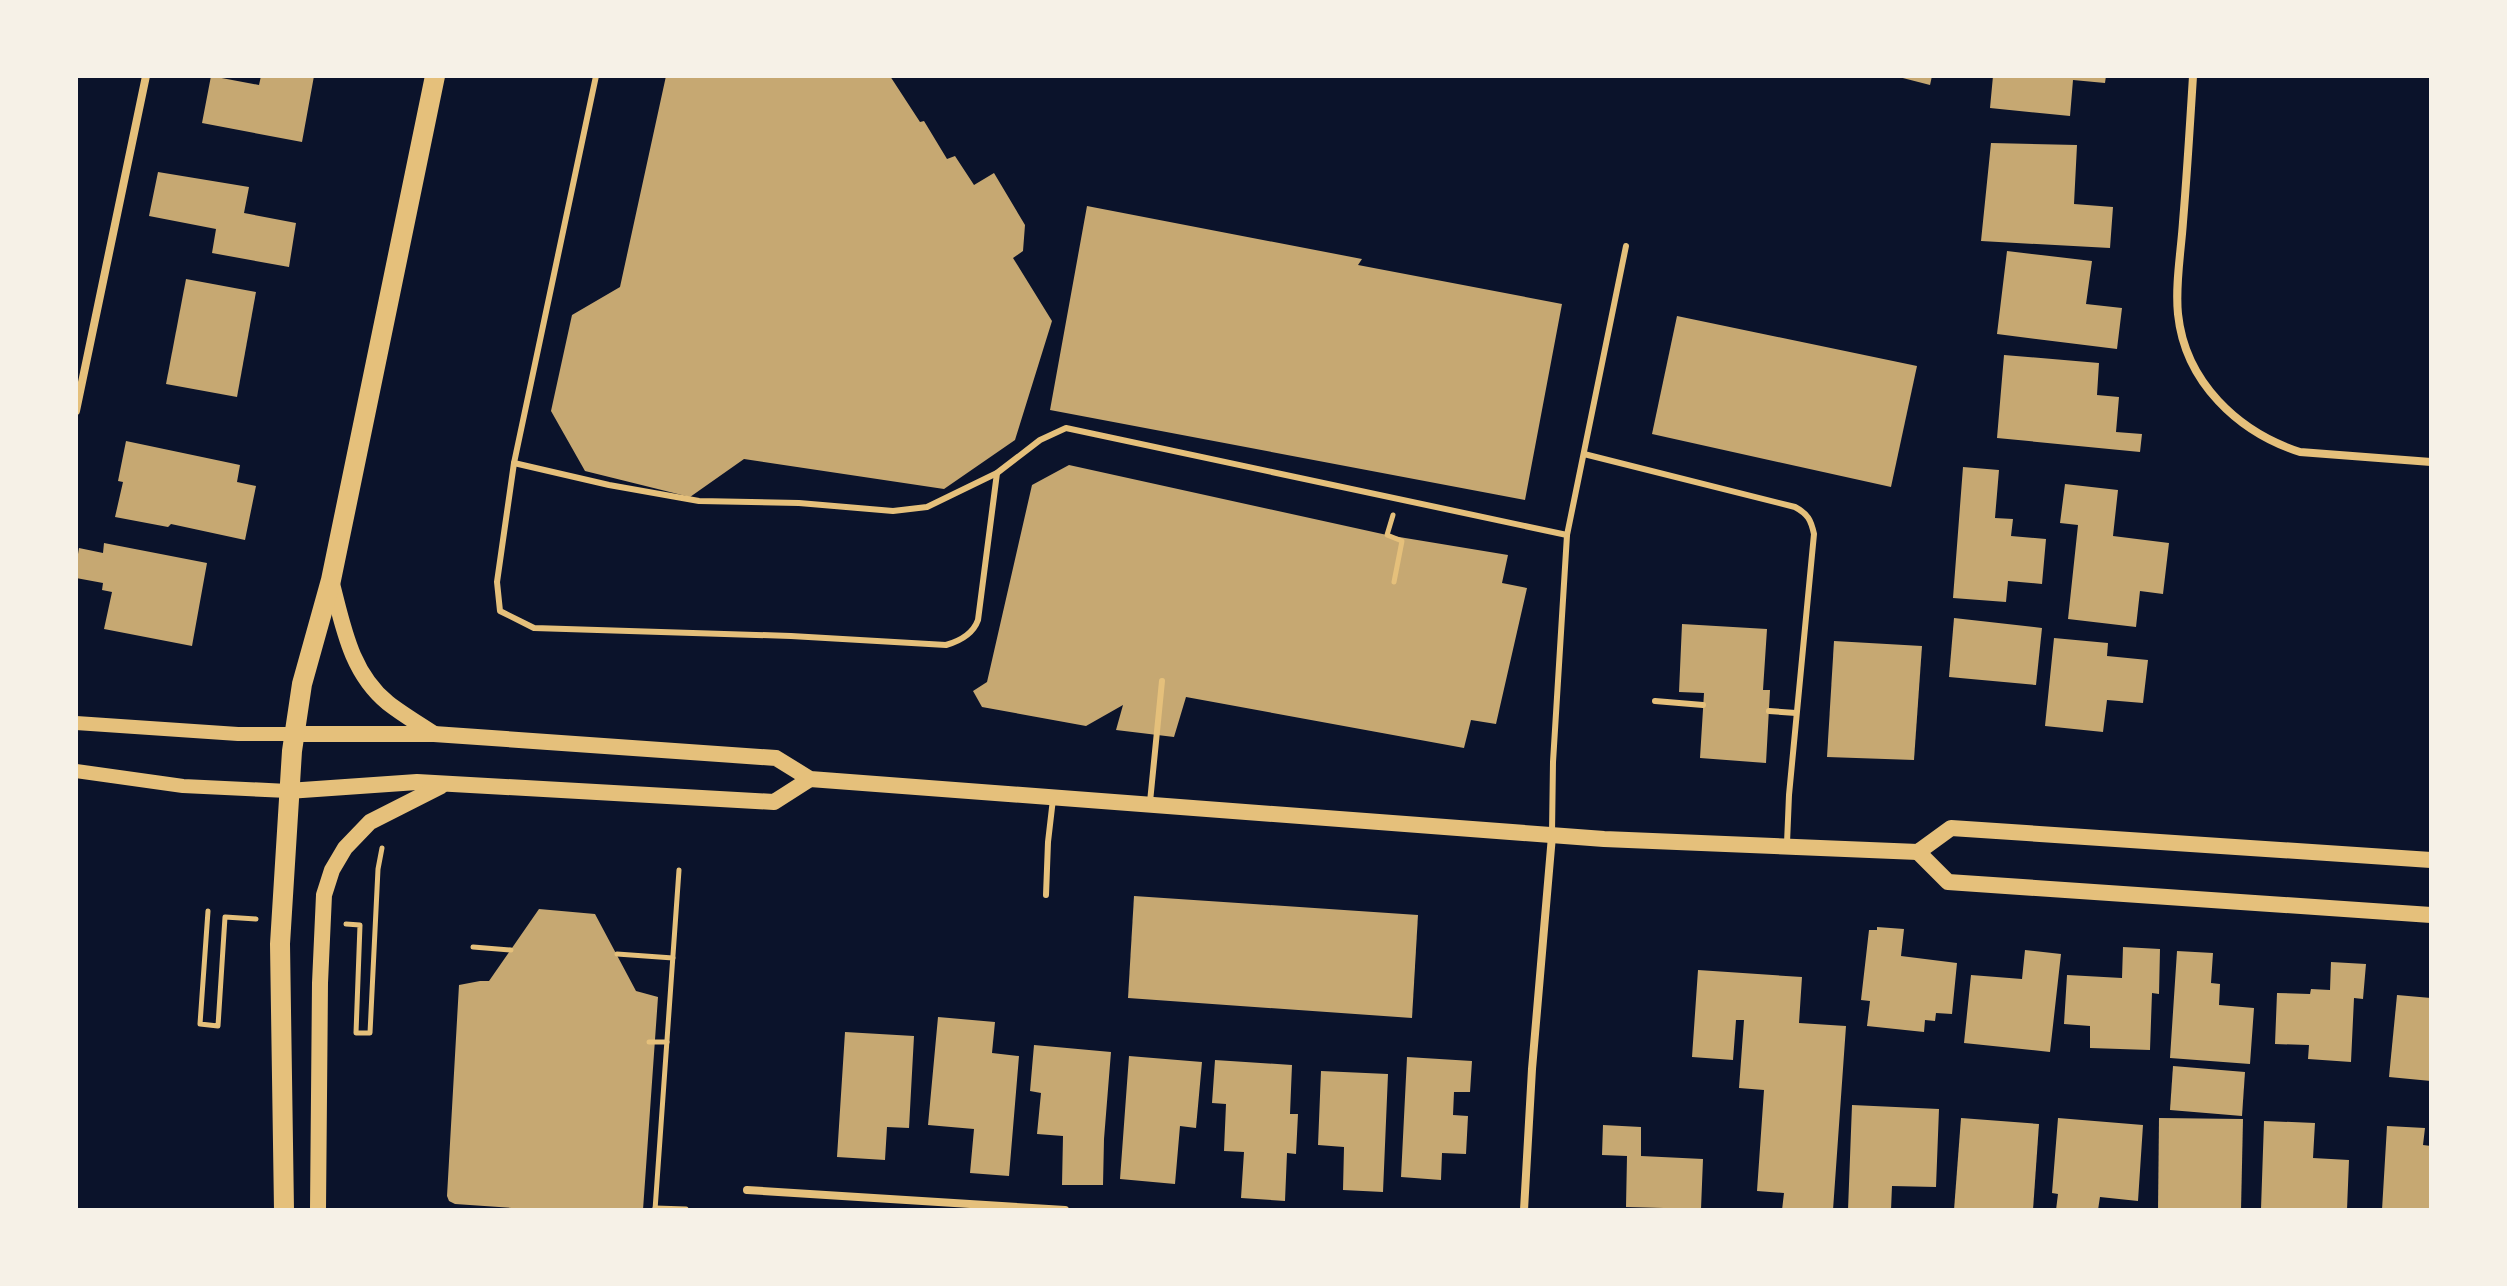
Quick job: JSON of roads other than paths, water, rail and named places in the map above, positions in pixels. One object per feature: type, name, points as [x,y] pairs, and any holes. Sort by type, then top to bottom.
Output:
[{"type":"main road","points":[[284,1210],[280,944],[288,791],[295,734],[302,684],[331,580],[435,76]]},
{"type":"main road","points":[[331,580],[350,653],[357,667],[371,687],[388,703],[434,734]]},
{"type":"main road","points":[[295,734],[434,734],[776,758],[810,779],[1552,836],[1918,852],[1951,828],[2431,860]]},
{"type":"main road","points":[[288,791],[417,782],[774,802],[810,779]]},
{"type":"main road","points":[[318,1210],[324,895],[332,870],[345,848],[370,822],[443,785]]},
{"type":"main road","points":[[1918,852],[1948,882],[2431,915]]},
{"type":"street","points":[[76,411],[146,76]]},
{"type":"street","points":[[2193,76],[2177,311],[2187,352],[2200,378],[2238,420],[2261,436],[2287,448],[2300,452],[2431,462]]},
{"type":"street","points":[[76,723],[238,734],[295,734]]},
{"type":"street","points":[[76,771],[183,786],[288,791]]},
{"type":"street","points":[[1524,1210],[1532,1069],[1552,836]]},
{"type":"street","points":[[747,1190],[1065,1210]]},
{"type":"lane","points":[[596,76],[514,463],[497,582],[500,611],[534,628],[946,645],[966,636],[978,620],[997,473]]},
{"type":"lane","points":[[1552,836],[1553,762],[1567,535],[1626,246]]},
{"type":"lane","points":[[514,463],[609,485],[699,501],[799,503],[893,511],[927,507],[997,473],[1040,440],[1066,428],[1567,535]]},
{"type":"lane","points":[[1584,454],[1795,507],[1805,512],[1811,521],[1814,534],[1786,847]]},
{"type":"lane","points":[[1150,805],[1162,681]]},
{"type":"lane","points":[[1655,701],[1703,705]]},
{"type":"lane","points":[[1769,711],[1796,713]]},
{"type":"lane","points":[[1046,895],[1053,799]]},
{"type":"water","points":[[76,76],[2431,76],[2431,1210],[76,1210]]}]
